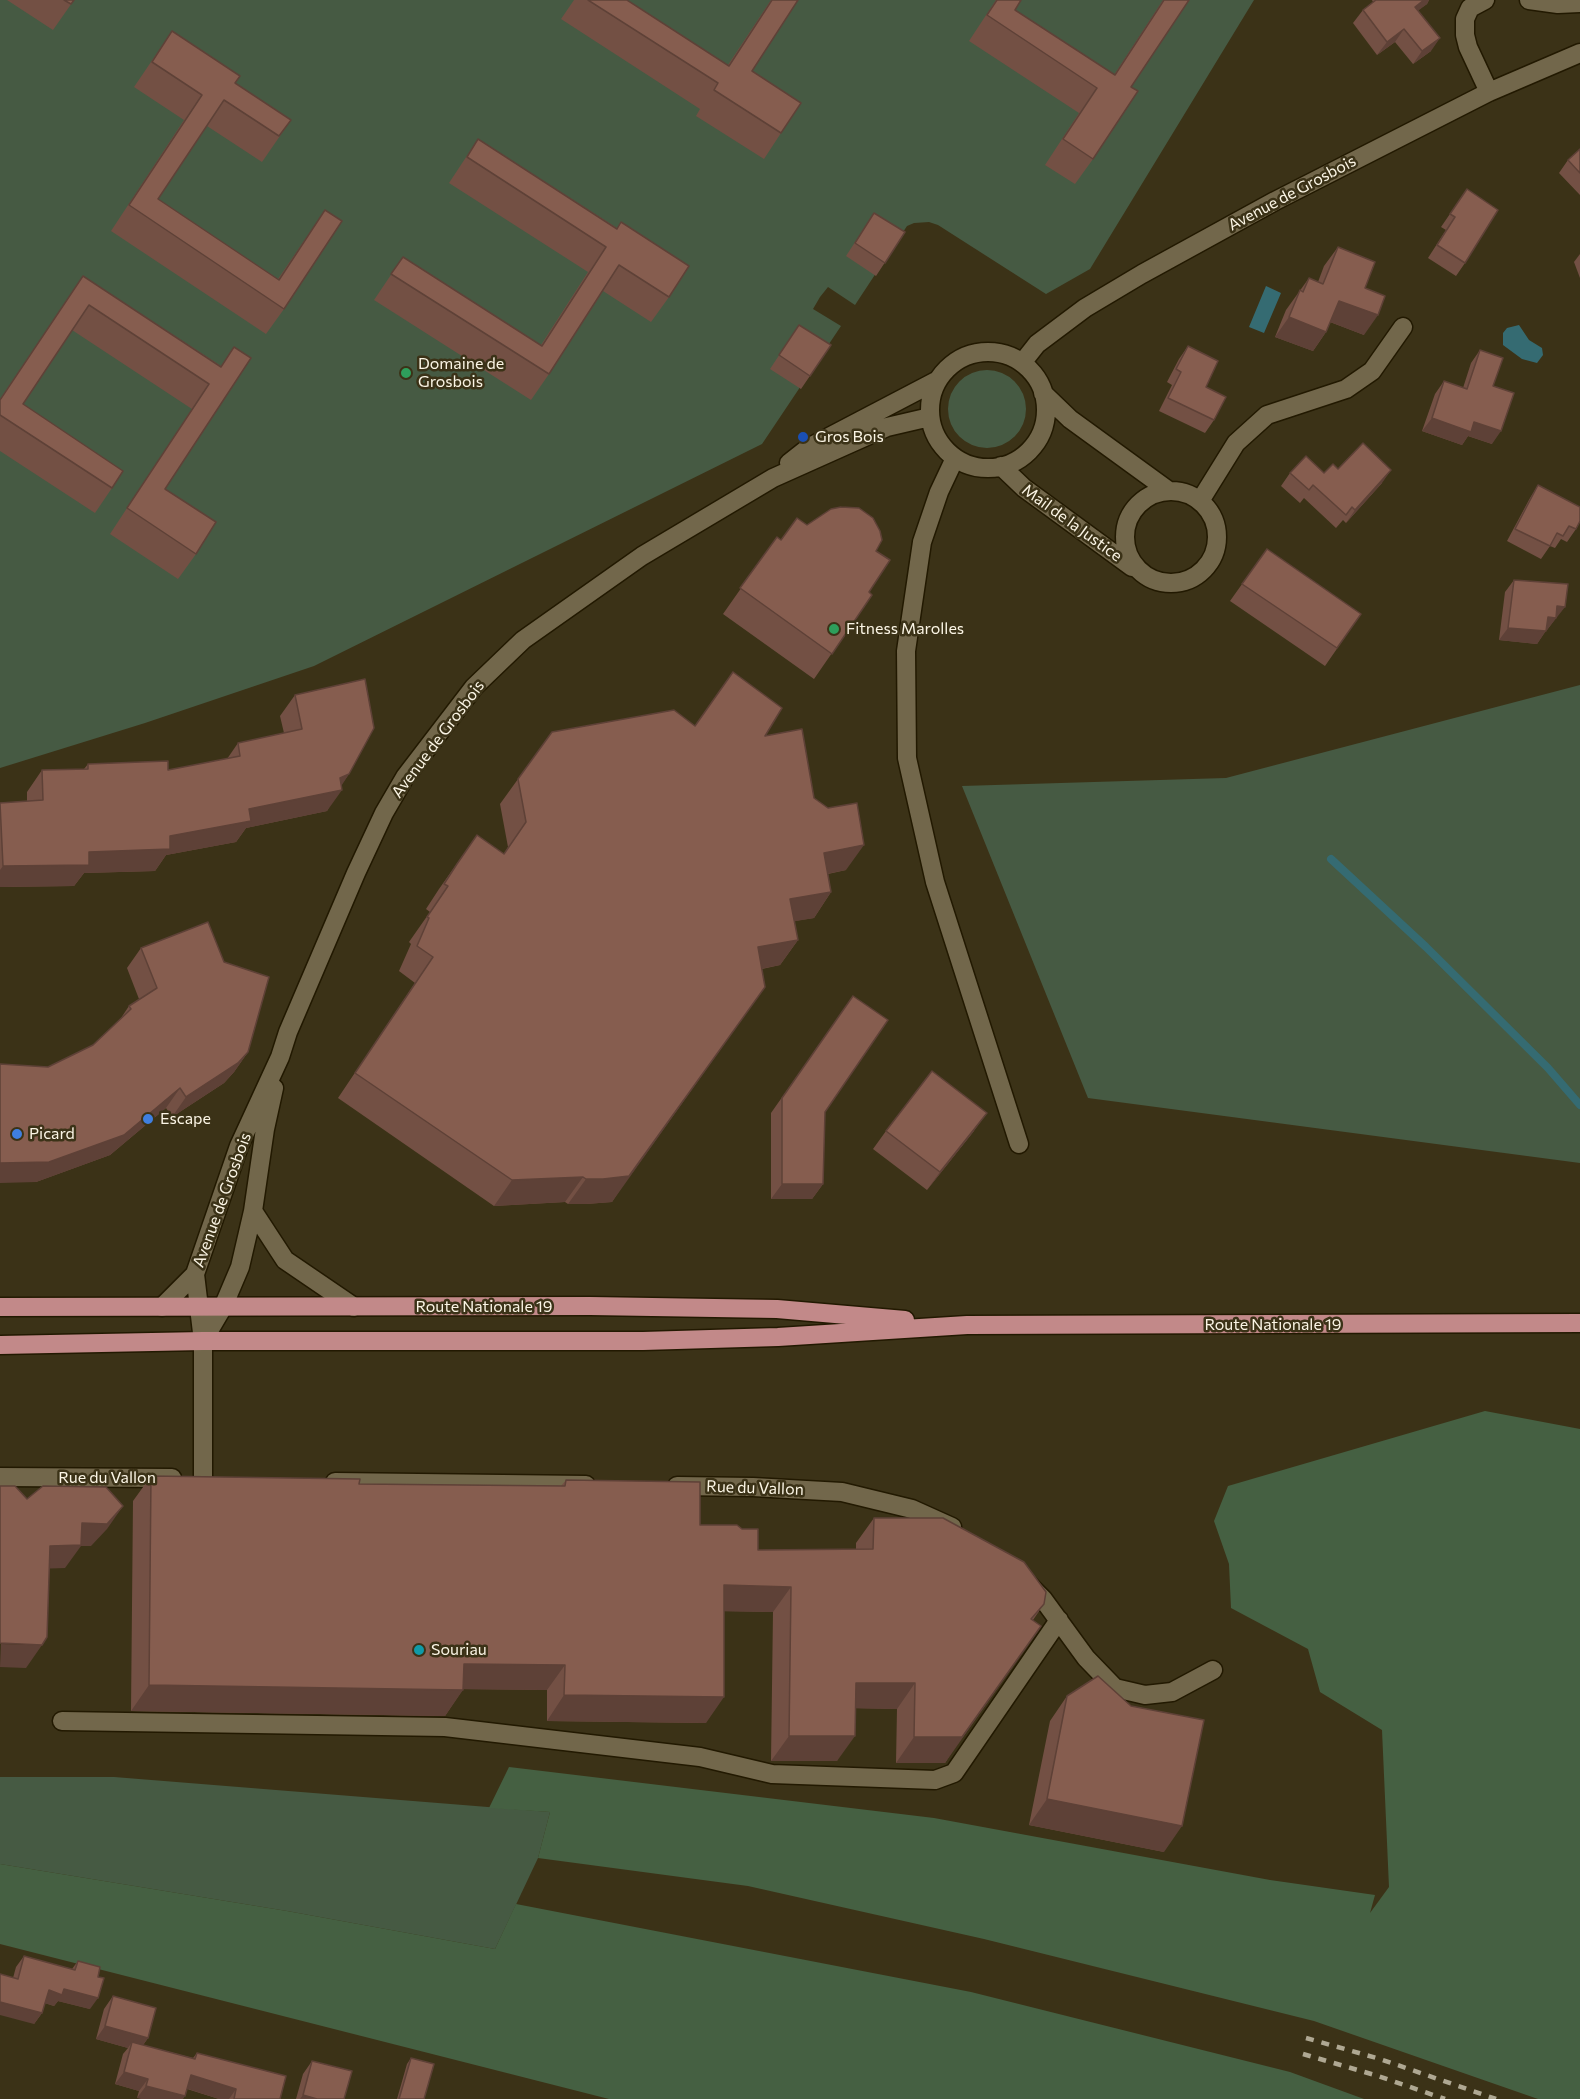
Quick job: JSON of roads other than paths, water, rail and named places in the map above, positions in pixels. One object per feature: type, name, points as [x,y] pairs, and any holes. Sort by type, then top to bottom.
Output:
[{"type":"main road","name":"Route Nationale 19","points":[[0,1307],[590,1306],[777,1310],[967,1325]]},
{"type":"main road","name":"Route Nationale 19","points":[[0,1345],[203,1341],[643,1341],[778,1337],[967,1325],[1580,1323]]},
{"type":"street","points":[[1485,0],[1470,8],[1465,18],[1465,35],[1468,47],[1489,92]]},
{"type":"street","points":[[1529,0],[1558,4],[1580,3]]},
{"type":"street","name":"Avenue de Grosbois","points":[[1022,363],[1037,344],[1085,308],[1142,274],[1275,201],[1489,92],[1580,53]]},
{"type":"street","points":[[1200,501],[1236,443],[1267,416],[1346,389],[1372,371],[1403,327]]},
{"type":"street","points":[[983,352],[1003,354],[1022,363],[1035,376],[1043,393],[1046,412],[1042,430],[1032,446],[1018,459],[1001,466],[977,466],[956,458],[939,441],[930,417],[930,405],[938,380],[956,361],[983,352]]},
{"type":"street","name":"Avenue de Grosbois","points":[[772,478],[808,448],[938,380]]},
{"type":"street","points":[[1043,393],[1070,419],[1169,491]]},
{"type":"street","name":"Avenue de Grosbois","points":[[203,1341],[195,1274],[239,1146],[280,1057],[313,973],[384,813],[405,777],[474,687],[523,640],[642,556],[772,478],[887,427],[930,417]]},
{"type":"street","points":[[956,458],[939,492],[922,542],[906,651],[907,759],[935,882],[1019,1144]]},
{"type":"street","name":"Mail de la Justice","points":[[1001,466],[1024,488],[1146,577]]},
{"type":"street","points":[[1169,491],[1180,492],[1200,501],[1214,520],[1217,536],[1215,552],[1208,566],[1196,577],[1181,583],[1165,584],[1146,577],[1135,567],[1127,554],[1124,540],[1125,526],[1131,512],[1141,501],[1154,494],[1169,491]]},
{"type":"street","name":"Avenue de Grosbois","points":[[203,1341],[223,1307],[240,1268],[253,1210],[265,1129],[280,1057]]},
{"type":"street","points":[[253,1210],[285,1260],[354,1307]]},
{"type":"street","points":[[162,1307],[195,1274]]},
{"type":"street","points":[[203,1341],[203,1478]]},
{"type":"street","name":"Rue du Vallon","points":[[0,1478],[226,1479]]},
{"type":"street","points":[[318,1482],[599,1485]]},
{"type":"street","name":"Rue du Vallon","points":[[658,1486],[753,1487],[842,1492],[912,1509],[966,1535]]},
{"type":"street","points":[[1017,1574],[1043,1599],[1086,1658],[1115,1688],[1144,1695],[1172,1692],[1213,1670]]},
{"type":"street","points":[[62,1721],[446,1727],[700,1758],[772,1774],[935,1780],[954,1773],[1059,1620]]},
{"type":"water","points":[[1266,286],[1281,293],[1264,333],[1249,327]]},
{"type":"water","points":[[1519,325],[1529,340],[1542,348],[1543,355],[1537,363],[1522,359],[1503,345],[1503,333],[1507,328]]},
{"type":"waterway","points":[[1331,859],[1426,947],[1548,1068],[1580,1105]]},
{"type":"railway","points":[[1306,2038],[1380,2059],[1496,2099]]},
{"type":"railway","points":[[1303,2054],[1445,2099]]},
{"type":"place","name":"Domaine de Grosbois","points":[[406,373]]},
{"type":"place","name":"Gros Bois","points":[[803,437]]},
{"type":"place","name":"Fitness Marolles","points":[[834,629]]},
{"type":"place","name":"Escape","points":[[148,1119]]},
{"type":"place","name":"Picard","points":[[17,1134]]},
{"type":"place","name":"Souriau","points":[[419,1650]]}]
